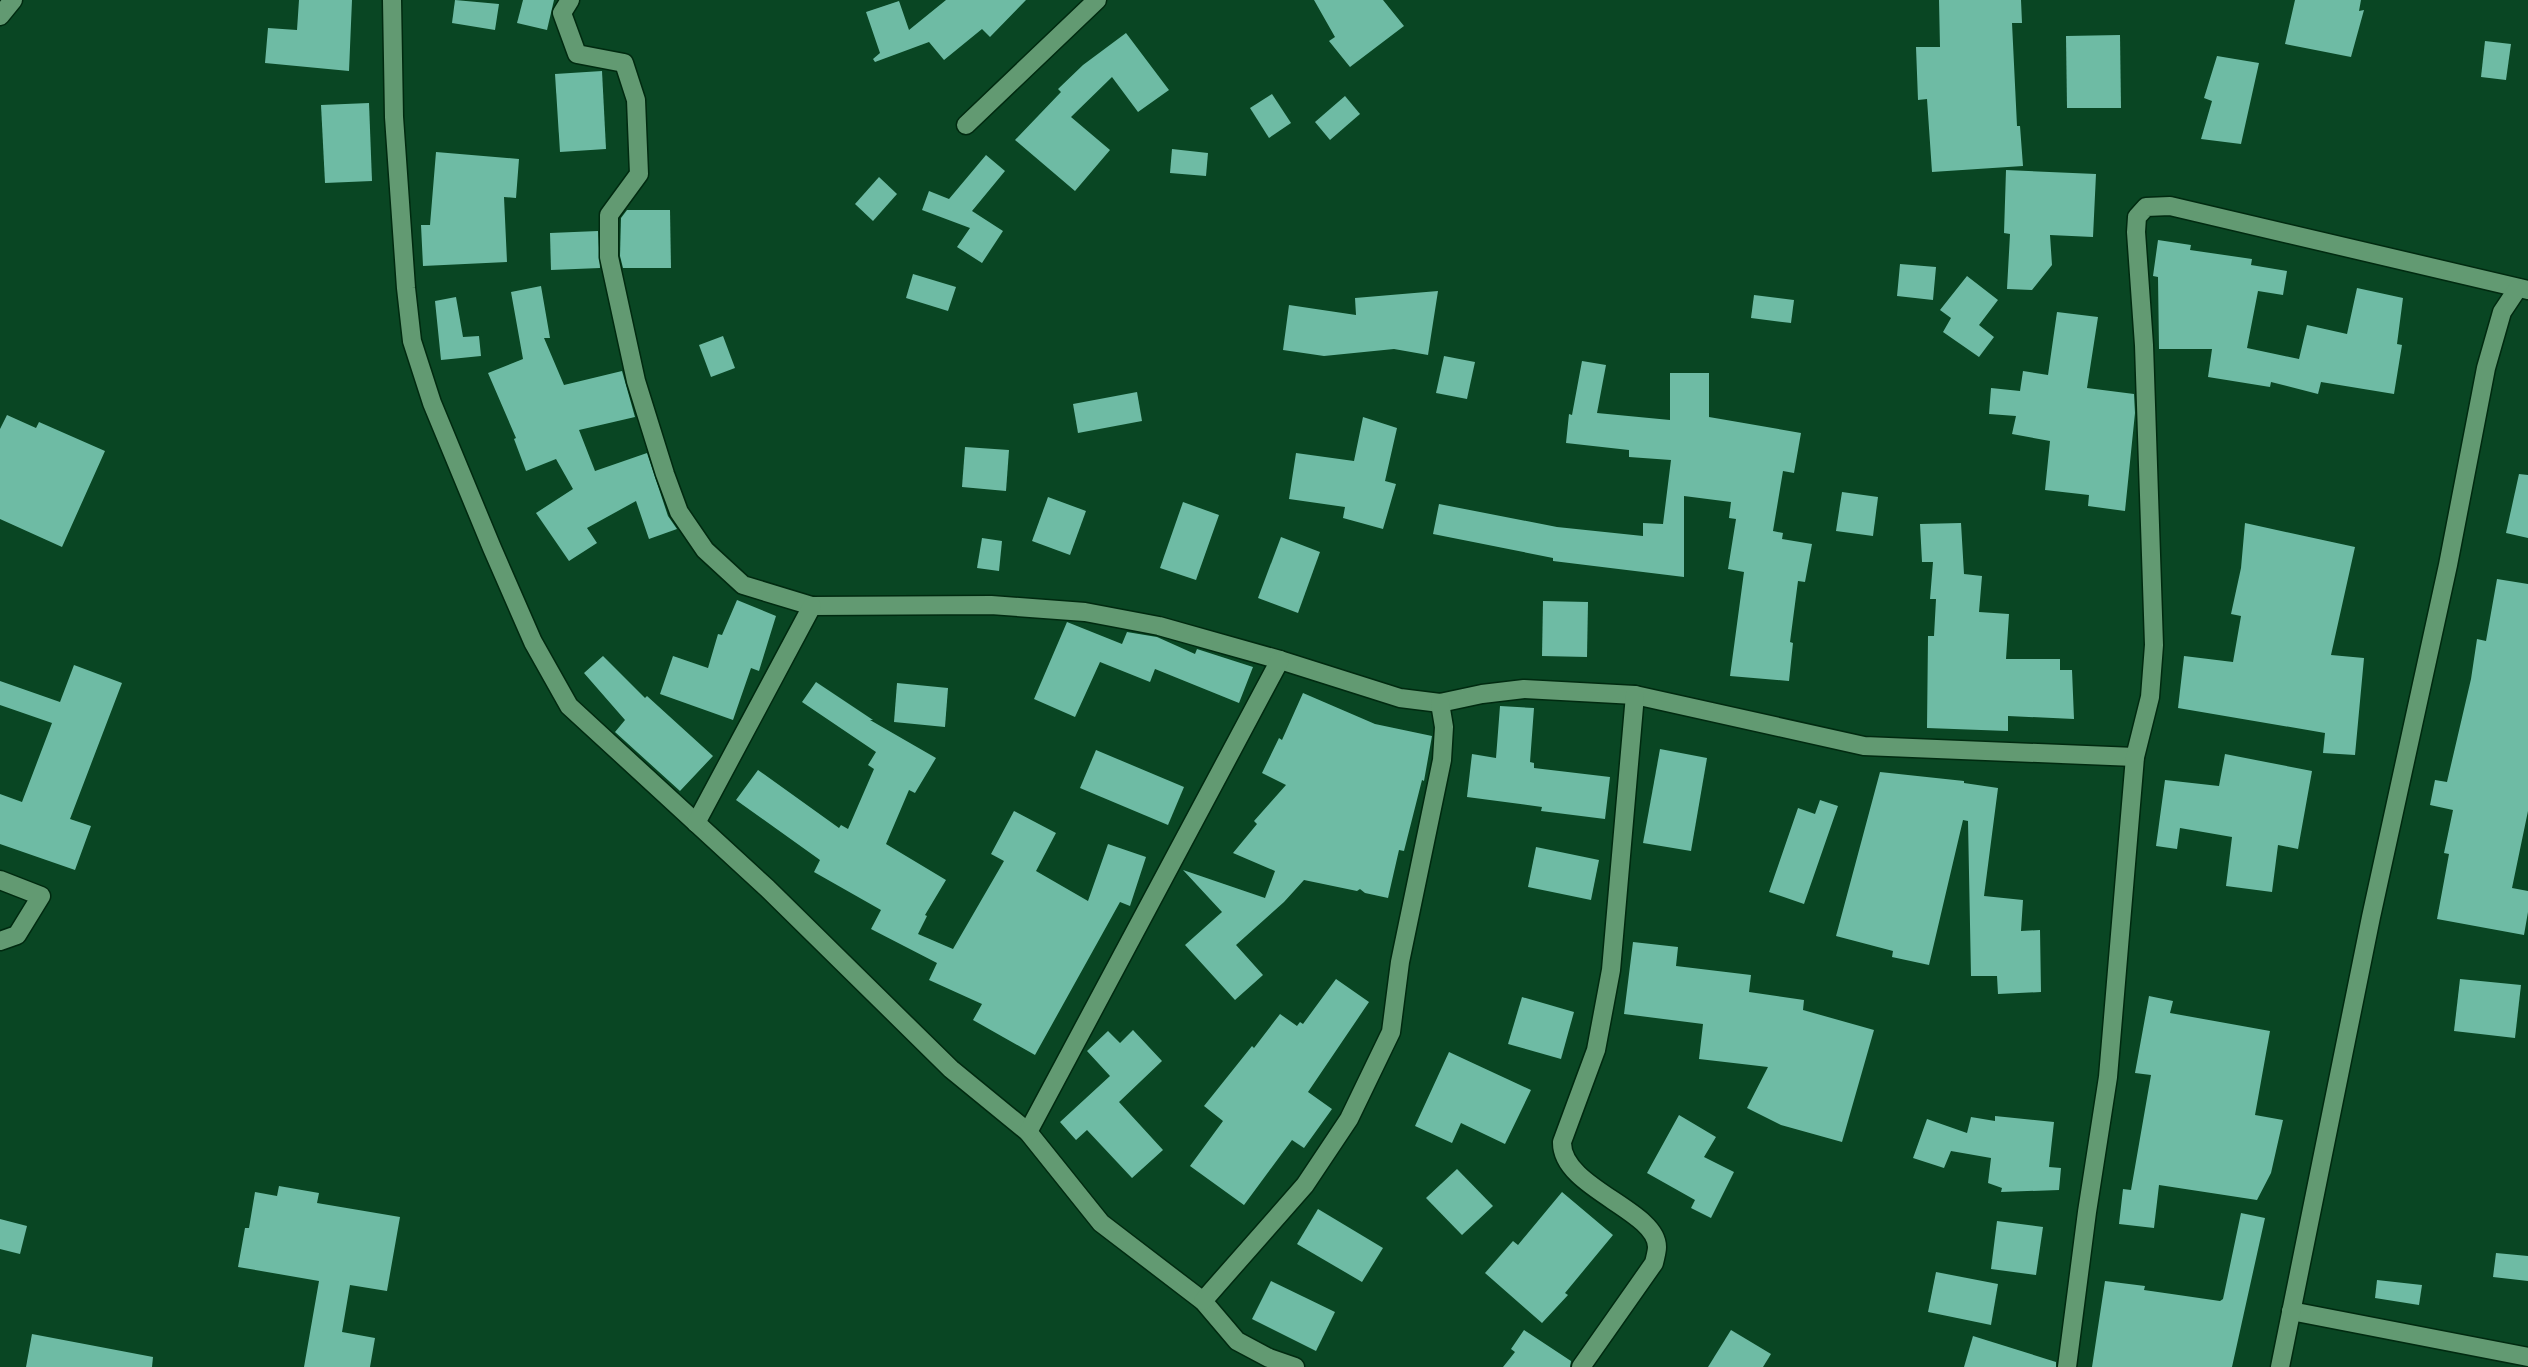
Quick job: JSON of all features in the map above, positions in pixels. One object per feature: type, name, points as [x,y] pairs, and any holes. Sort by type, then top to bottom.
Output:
[{"type":"street","points":[[0,16],[13,0]]},
{"type":"street","points":[[392,0],[394,117],[412,341],[432,403],[528,630],[569,706],[766,888],[951,1069],[1028,1132],[1101,1223],[1203,1301],[1237,1341],[1269,1358],[1295,1367]]},
{"type":"street","points":[[570,0],[562,13],[577,54],[624,63],[636,100],[639,174],[609,215],[609,257],[636,381],[679,512],[705,550],[743,585],[812,606],[991,605],[1084,612],[1159,626],[1400,698],[1440,703],[1482,694],[1524,690],[1635,695],[1864,746],[2134,757]]},
{"type":"street","points":[[966,125],[1097,0]]},
{"type":"street","points":[[2067,1367],[2108,1077],[2134,757],[2150,697],[2154,645],[2137,217],[2146,207],[2170,206],[2523,289],[2502,312],[2486,368],[2448,565],[2371,917],[2280,1367]]},
{"type":"street","points":[[696,823],[812,606]]},
{"type":"street","points":[[1028,1132],[1280,660]]},
{"type":"street","points":[[1581,1367],[1654,1263],[1658,1245],[1650,1230],[1568,1164],[1562,1150],[1562,1142],[1595,1050],[1611,970],[1635,695]]},
{"type":"street","points":[[1203,1301],[1305,1185],[1349,1119],[1391,1032],[1400,962],[1442,760],[1444,727],[1440,703]]},
{"type":"street","points":[[0,880],[41,896],[17,935],[0,941]]},
{"type":"street","points":[[2291,1311],[2528,1357]]},
{"type":"building","points":[[299,0],[352,0],[349,71],[265,63],[268,28],[297,30]]},
{"type":"building","points":[[455,0],[499,4],[495,30],[452,23]]},
{"type":"building","points":[[523,0],[554,0],[547,30],[517,23]]},
{"type":"building","points":[[946,0],[1026,0],[990,37],[982,29],[944,60],[929,42],[875,62],[873,59],[880,53],[866,12],[899,1],[909,30]]},
{"type":"building","points":[[1314,0],[1383,0],[1404,26],[1350,67],[1329,41],[1335,37]]},
{"type":"building","points":[[1939,0],[2021,0],[2022,23],[2012,23],[2017,126],[2020,126],[2023,166],[1932,172],[1927,99],[1918,100],[1916,47],[1940,47]]},
{"type":"building","points":[[2295,0],[2361,0],[2359,11],[2364,10],[2351,57],[2285,44]]},
{"type":"building","points":[[1126,33],[1169,90],[1138,112],[1112,77],[1071,117],[1110,150],[1075,191],[1015,140],[1061,92],[1058,89],[1083,65]]},
{"type":"building","points":[[2120,35],[2121,108],[2067,108],[2066,36]]},
{"type":"building","points":[[2485,41],[2511,44],[2506,80],[2481,77]]},
{"type":"building","points":[[2217,56],[2259,63],[2241,144],[2201,139],[2212,101],[2204,98]]},
{"type":"building","points":[[602,71],[606,149],[560,152],[555,74]]},
{"type":"building","points":[[1272,94],[1291,123],[1269,138],[1250,108]]},
{"type":"building","points":[[1345,96],[1360,114],[1330,140],[1315,122]]},
{"type":"building","points":[[369,103],[372,181],[325,183],[321,105]]},
{"type":"building","points":[[1172,149],[1208,153],[1206,176],[1170,173]]},
{"type":"building","points":[[436,152],[519,159],[516,198],[504,197],[507,262],[423,266],[421,225],[430,225]]},
{"type":"building","points":[[986,155],[1005,171],[972,211],[1003,231],[982,263],[957,247],[970,228],[922,210],[929,191],[949,199]]},
{"type":"building","points":[[2006,170],[2096,174],[2093,237],[2050,235],[2052,265],[2032,290],[2007,289],[2010,234],[2004,233]]},
{"type":"building","points":[[879,177],[897,194],[873,221],[855,204]]},
{"type":"building","points":[[627,210],[670,210],[671,268],[623,268],[620,256],[621,218]]},
{"type":"building","points":[[598,231],[600,268],[551,270],[550,233]]},
{"type":"building","points":[[2158,240],[2191,245],[2190,250],[2252,259],[2251,265],[2287,271],[2283,295],[2258,291],[2247,348],[2299,359],[2307,325],[2347,334],[2357,288],[2403,298],[2397,344],[2402,345],[2394,394],[2321,382],[2318,394],[2271,382],[2270,387],[2208,377],[2212,349],[2159,349],[2158,277],[2153,276]]},
{"type":"building","points":[[1900,264],[1936,267],[1933,300],[1897,296]]},
{"type":"building","points":[[913,274],[956,287],[948,311],[906,298]]},
{"type":"building","points":[[1967,276],[1998,300],[1979,325],[1994,337],[1979,357],[1943,332],[1951,318],[1940,310]]},
{"type":"building","points":[[541,286],[550,338],[544,338],[564,385],[622,371],[635,417],[579,430],[595,471],[647,453],[668,516],[677,529],[649,539],[636,501],[587,528],[597,543],[569,561],[536,513],[573,489],[556,459],[526,471],[514,439],[516,438],[488,373],[523,359],[511,292]]},
{"type":"building","points":[[1438,291],[1428,355],[1394,349],[1324,356],[1283,350],[1289,305],[1356,315],[1355,298]]},
{"type":"building","points":[[1754,295],[1794,300],[1791,323],[1751,318]]},
{"type":"building","points":[[456,297],[463,337],[479,336],[481,356],[441,360],[435,301]]},
{"type":"building","points":[[2057,312],[2098,317],[2087,388],[2134,394],[2135,413],[2125,511],[2088,506],[2089,495],[2045,490],[2050,441],[2012,434],[2016,416],[1989,414],[1991,388],[2020,391],[2023,371],[2048,375]]},
{"type":"building","points":[[723,336],[735,368],[711,377],[699,345]]},
{"type":"building","points":[[1444,356],[1475,362],[1467,399],[1436,393]]},
{"type":"building","points":[[1582,361],[1606,365],[1597,413],[1670,420],[1670,373],[1709,373],[1709,417],[1801,433],[1794,473],[1783,471],[1773,531],[1783,533],[1782,539],[1812,544],[1805,582],[1798,581],[1790,642],[1793,643],[1789,681],[1730,676],[1744,572],[1728,569],[1736,519],[1729,518],[1731,502],[1684,496],[1684,577],[1553,561],[1553,558],[1433,534],[1439,504],[1557,527],[1643,536],[1643,523],[1663,524],[1671,460],[1629,457],[1629,450],[1566,443],[1569,414],[1572,415]]},
{"type":"building","points":[[1137,392],[1142,421],[1078,433],[1073,404]]},
{"type":"building","points":[[7,415],[36,428],[39,422],[105,451],[62,547],[0,519],[0,429]]},
{"type":"building","points":[[1363,417],[1397,428],[1385,481],[1396,484],[1383,529],[1343,518],[1345,507],[1289,499],[1296,453],[1354,461]]},
{"type":"building","points":[[965,447],[1009,450],[1006,491],[962,487]]},
{"type":"building","points":[[2519,474],[2528,475],[2528,538],[2506,533]]},
{"type":"building","points":[[1842,492],[1878,497],[1873,536],[1836,531]]},
{"type":"building","points":[[1048,497],[1086,511],[1070,555],[1032,541]]},
{"type":"building","points":[[1183,502],[1219,515],[1196,580],[1160,568]]},
{"type":"building","points":[[1961,523],[1964,574],[1982,576],[1979,612],[2009,614],[2006,659],[2060,659],[2060,670],[2072,670],[2074,719],[2008,716],[2008,731],[1927,728],[1928,636],[1934,636],[1936,599],[1930,599],[1933,562],[1922,562],[1920,524]]},
{"type":"building","points":[[2245,523],[2355,547],[2331,655],[2364,658],[2355,755],[2323,753],[2325,733],[2178,708],[2184,656],[2233,662],[2241,616],[2231,614],[2241,568]]},
{"type":"building","points":[[1281,537],[1320,552],[1298,613],[1258,598]]},
{"type":"building","points":[[982,538],[1002,541],[999,571],[977,568]]},
{"type":"building","points":[[2497,579],[2528,584],[2528,811],[2512,888],[2528,891],[2524,935],[2437,919],[2449,854],[2444,853],[2453,810],[2430,805],[2435,780],[2447,782],[2471,679],[2477,639],[2486,641]]},
{"type":"building","points":[[737,600],[776,616],[759,671],[751,668],[733,720],[660,694],[673,656],[708,668],[718,634],[722,635]]},
{"type":"building","points":[[1543,601],[1588,602],[1587,657],[1542,656]]},
{"type":"building","points":[[1067,622],[1122,644],[1127,632],[1157,637],[1195,654],[1197,649],[1253,667],[1239,703],[1155,669],[1150,682],[1100,662],[1075,717],[1034,699]]},
{"type":"building","points":[[603,656],[645,698],[647,696],[713,756],[680,791],[615,732],[625,720],[584,673]]},
{"type":"building","points":[[74,665],[122,683],[70,819],[91,826],[75,870],[0,844],[0,794],[22,802],[52,723],[0,705],[0,681],[60,702]]},
{"type":"building","points":[[816,682],[873,720],[870,720],[936,758],[915,793],[909,790],[886,844],[946,880],[925,915],[927,916],[918,934],[953,949],[1004,861],[991,854],[1014,811],[1056,833],[1036,871],[1088,901],[1108,844],[1146,857],[1130,906],[1120,902],[1035,1055],[973,1020],[982,1004],[929,980],[937,963],[871,929],[881,910],[814,872],[820,860],[736,800],[758,770],[839,828],[841,825],[848,829],[874,769],[868,765],[876,752],[802,702]]},
{"type":"building","points":[[897,683],[948,688],[945,727],[894,722]]},
{"type":"building","points":[[1303,693],[1375,724],[1432,736],[1424,781],[1422,780],[1404,851],[1399,850],[1388,898],[1365,893],[1360,889],[1357,891],[1304,880],[1236,945],[1263,975],[1235,1000],[1185,945],[1222,912],[1183,870],[1265,898],[1275,871],[1233,853],[1257,824],[1254,821],[1286,785],[1262,773],[1279,738],[1282,740]]},
{"type":"building","points":[[1500,706],[1534,708],[1530,762],[1534,763],[1534,768],[1610,777],[1605,819],[1541,811],[1542,807],[1467,797],[1472,754],[1496,758]]},
{"type":"building","points":[[1660,749],[1707,758],[1691,851],[1643,843]]},
{"type":"building","points":[[1096,750],[1184,787],[1168,825],[1080,788]]},
{"type":"building","points":[[2225,754],[2312,771],[2298,849],[2278,845],[2272,892],[2226,886],[2232,837],[2180,828],[2177,849],[2156,846],[2165,780],[2219,786]]},
{"type":"building","points":[[1880,772],[1964,781],[1998,788],[1984,896],[2023,900],[2021,931],[2040,930],[2041,992],[1998,994],[1997,976],[1971,976],[1968,821],[1963,820],[1929,965],[1892,957],[1893,951],[1836,936]]},
{"type":"building","points":[[1820,800],[1838,806],[1804,904],[1769,892],[1798,808],[1815,814]]},
{"type":"building","points":[[1536,847],[1599,860],[1591,900],[1528,887]]},
{"type":"building","points":[[1633,942],[1678,947],[1676,966],[1751,975],[1749,992],[1804,1000],[1803,1010],[1874,1030],[1842,1142],[1781,1125],[1747,1108],[1768,1067],[1699,1059],[1703,1024],[1624,1014]]},
{"type":"building","points":[[1336,979],[1369,1002],[1308,1092],[1332,1109],[1304,1148],[1292,1140],[1244,1205],[1190,1166],[1223,1121],[1204,1106],[1280,1014],[1297,1026],[1300,1022],[1303,1024]]},
{"type":"building","points":[[2460,979],[2521,985],[2515,1038],[2454,1031]]},
{"type":"building","points":[[2149,996],[2173,1001],[2170,1013],[2270,1031],[2255,1115],[2283,1120],[2271,1173],[2257,1200],[2159,1185],[2154,1228],[2119,1224],[2123,1189],[2131,1190],[2151,1075],[2135,1073]]},
{"type":"building","points":[[1522,997],[1574,1012],[1561,1059],[1508,1044]]},
{"type":"building","points":[[1133,1030],[1162,1061],[1119,1102],[1163,1150],[1132,1178],[1087,1130],[1076,1140],[1060,1122],[1110,1076],[1087,1051],[1108,1031],[1120,1043]]},
{"type":"building","points":[[1449,1052],[1531,1090],[1505,1144],[1461,1123],[1452,1143],[1415,1126]]},
{"type":"building","points":[[1679,1115],[1716,1137],[1704,1157],[1734,1172],[1711,1218],[1691,1208],[1695,1200],[1647,1173]]},
{"type":"building","points":[[1995,1116],[2054,1122],[2049,1167],[2061,1168],[2059,1190],[2001,1192],[2002,1188],[1988,1183],[1991,1158],[1951,1151],[1944,1168],[1913,1158],[1927,1119],[1967,1133],[1971,1117],[1995,1121]]},
{"type":"building","points":[[1457,1169],[1493,1206],[1462,1235],[1426,1198]]},
{"type":"building","points":[[279,1186],[319,1193],[317,1203],[400,1217],[387,1291],[350,1285],[342,1332],[375,1338],[370,1367],[304,1367],[319,1281],[238,1267],[245,1228],[249,1228],[255,1192],[277,1196]]},
{"type":"building","points":[[1562,1192],[1613,1235],[1565,1293],[1568,1295],[1542,1323],[1485,1273],[1513,1241],[1518,1245]]},
{"type":"building","points":[[1318,1209],[1383,1248],[1362,1282],[1297,1244]]},
{"type":"building","points":[[2241,1213],[2265,1218],[2232,1367],[2092,1367],[2105,1281],[2145,1286],[2144,1290],[2220,1301],[2223,1299]]},
{"type":"building","points":[[0,1219],[27,1226],[20,1254],[0,1249]]},
{"type":"building","points":[[1997,1221],[2043,1227],[2036,1275],[1991,1269]]},
{"type":"building","points":[[2496,1253],[2528,1256],[2528,1281],[2493,1277]]},
{"type":"building","points":[[1936,1272],[1998,1284],[1991,1325],[1928,1312]]},
{"type":"building","points":[[2377,1280],[2422,1285],[2419,1305],[2375,1298]]},
{"type":"building","points":[[1271,1281],[1335,1312],[1316,1351],[1252,1319]]},
{"type":"building","points":[[1524,1330],[1571,1361],[1570,1367],[1503,1367],[1515,1352],[1511,1349]]},
{"type":"building","points":[[1731,1330],[1771,1354],[1763,1367],[1708,1367]]},
{"type":"building","points":[[32,1334],[153,1357],[152,1367],[26,1367]]},
{"type":"building","points":[[1973,1336],[2056,1362],[2056,1367],[1964,1367]]}]
